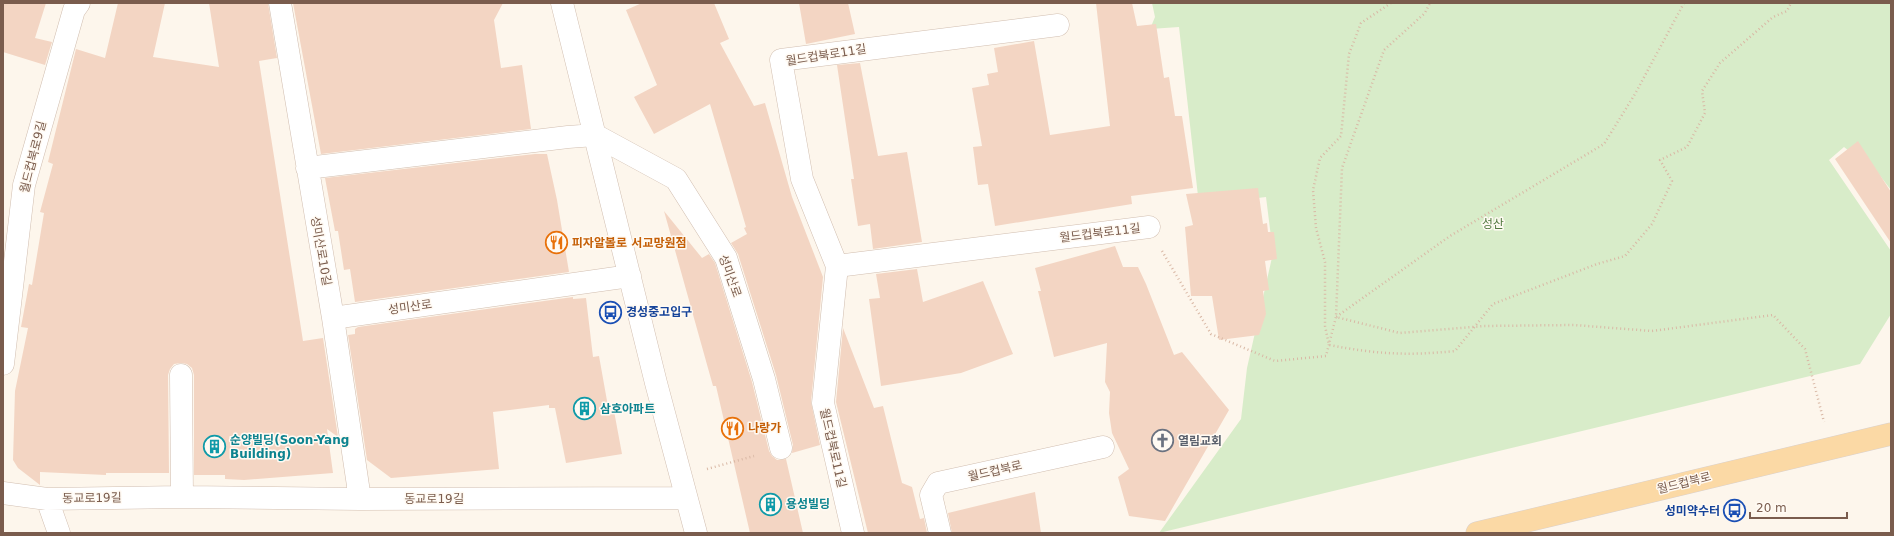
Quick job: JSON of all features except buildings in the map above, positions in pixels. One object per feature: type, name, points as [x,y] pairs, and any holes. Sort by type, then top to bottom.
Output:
[{"type":"main road","name":"월드컵북로","points":[[1477,533],[1891,434]]},
{"type":"street","name":"월드컵북로9길","points":[[3,364],[9,259],[24,185],[74,10],[79,3]]},
{"type":"street","name":"성미산로10길","points":[[280,3],[333,318],[360,499]]},
{"type":"street","points":[[562,3],[683,487],[696,533]]},
{"type":"street","name":"월드컵북로11길","points":[[853,533],[823,404],[837,266],[802,179],[780,60],[1058,25]]},
{"type":"street","points":[[307,168],[595,135]]},
{"type":"street","name":"성미산로","points":[[595,135],[676,179],[726,258],[764,379],[781,448]]},
{"type":"street","name":"월드컵북로11길","points":[[837,266],[1149,227]]},
{"type":"street","name":"성미산로","points":[[333,318],[630,276]]},
{"type":"street","points":[[181,375],[182,497]]},
{"type":"street","name":"월드컵북로","points":[[940,533],[931,495],[938,483],[1103,446]]},
{"type":"street","name":"동교로19길","points":[[3,493],[47,499],[182,497],[360,499],[683,487]]},
{"type":"street","points":[[47,499],[59,533]]},
{"type":"path","points":[[1329,345],[1325,326],[1325,262],[1316,228],[1313,190],[1320,158],[1341,136],[1349,54],[1361,23],[1391,3]]},
{"type":"path","points":[[1149,227],[1211,334],[1275,361],[1326,356],[1336,317],[1342,168],[1384,50],[1425,13],[1430,3]]},
{"type":"path","points":[[1336,317],[1450,236],[1604,144],[1635,94],[1684,3]]},
{"type":"path","points":[[1329,345],[1386,354],[1419,355],[1455,351],[1493,304],[1598,264],[1625,256],[1652,224],[1672,181],[1660,160],[1687,147],[1706,114],[1702,91],[1720,63],[1773,17],[1787,11],[1791,3]]},
{"type":"path","points":[[1336,317],[1400,333],[1475,327],[1574,325],[1652,331],[1773,315],[1805,349],[1830,448]]},
{"type":"path","points":[[683,487],[781,448]]},
{"type":"green space","name":"성산","points":[[1152,3],[1891,3],[1891,190],[1878,173],[1844,147],[1829,160],[1891,251],[1891,314],[1860,364],[1159,533],[1241,419],[1247,368],[1273,253],[1266,197],[1199,205],[1179,27],[1150,29],[1155,17]]},
{"type":"place","name":"피자알볼로 서교망원점","points":[[556,243]]},
{"type":"place","name":"경성중고입구","points":[[611,312]]},
{"type":"place","name":"삼호아파트","points":[[584,409]]},
{"type":"place","name":"나랑가","points":[[732,428]]},
{"type":"place","name":"열림교회","points":[[1163,441]]},
{"type":"place","name":"순양빌딩(Soon-Yang Building)","points":[[215,447]]},
{"type":"place","name":"용성빌딩","points":[[770,504]]},
{"type":"place","name":"성미약수터","points":[[1735,511]]}]
